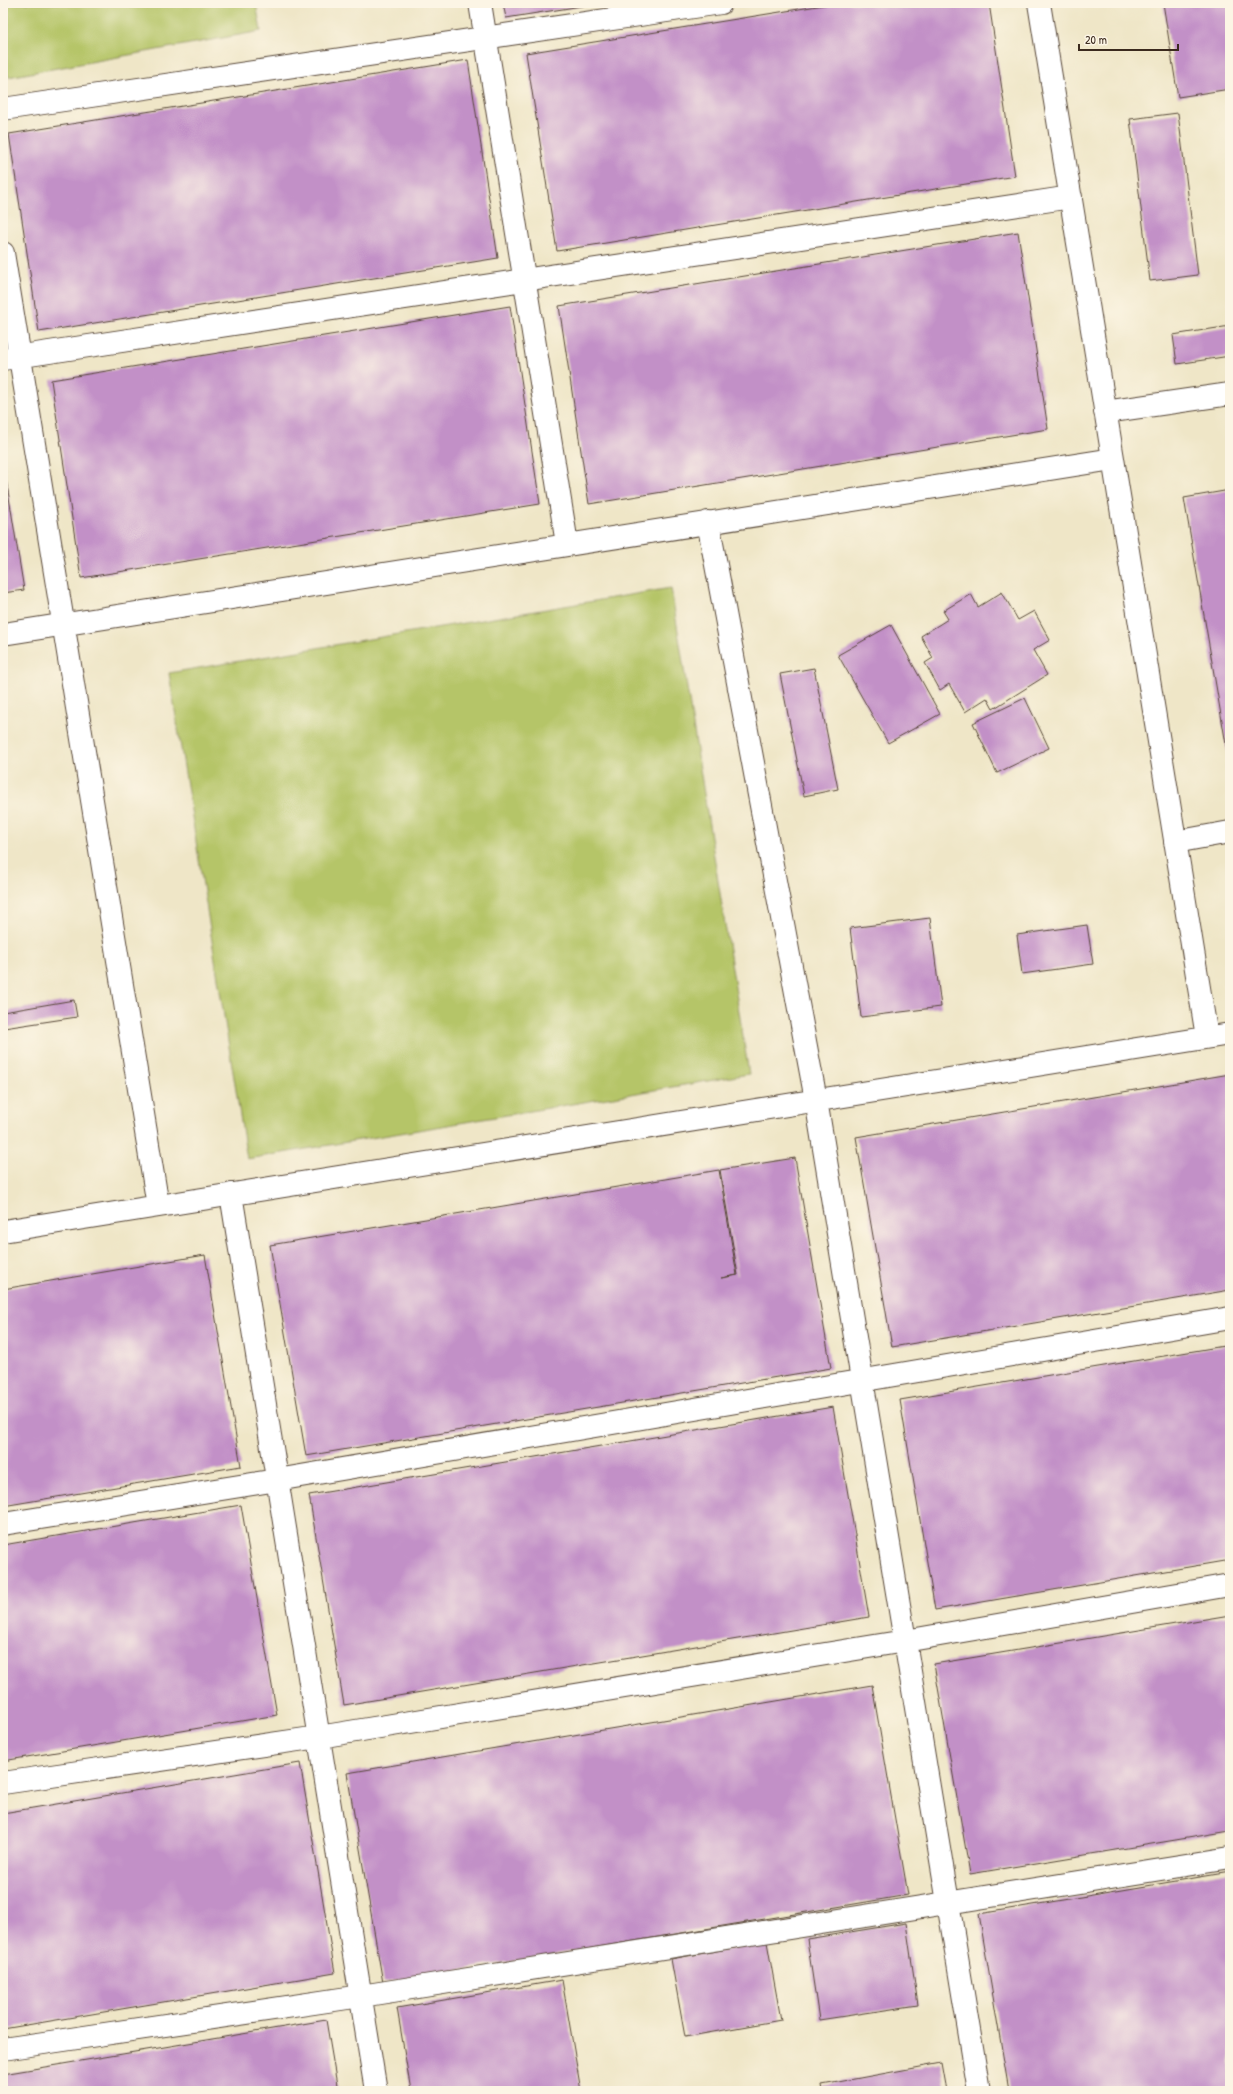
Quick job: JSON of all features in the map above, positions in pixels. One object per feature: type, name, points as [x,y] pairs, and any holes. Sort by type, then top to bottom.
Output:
[{"type":"street","points":[[480,3],[567,544]]},
{"type":"street","points":[[3,109],[721,3]]},
{"type":"street","points":[[1039,3],[1207,1038]]},
{"type":"street","points":[[11,358],[1071,197]]},
{"type":"street","points":[[3,253],[11,358],[64,625],[158,1206]]},
{"type":"street","points":[[1105,412],[1230,394]]},
{"type":"street","points":[[3,634],[1113,459]]},
{"type":"street","points":[[708,522],[816,1100],[979,2091]]},
{"type":"street","points":[[1175,842],[1230,832]]},
{"type":"street","points":[[3,1231],[1230,1034]]},
{"type":"street","points":[[231,1194],[376,2091]]},
{"type":"street","points":[[3,1524],[277,1480],[1230,1318]]},
{"type":"street","points":[[3,1783],[319,1737],[905,1641],[1230,1585]]},
{"type":"street","points":[[3,2049],[361,1996],[1230,1858]]},
{"type":"green space","points":[[3,3],[256,3],[261,31],[8,77],[3,52]]},
{"type":"green space","points":[[671,588],[749,1074],[247,1159],[169,673]]},
{"type":"building","points":[[503,3],[594,3],[594,4],[506,18]]},
{"type":"building","points":[[836,3],[989,3],[1015,176],[557,251],[526,53]]},
{"type":"building","points":[[1163,3],[1230,3],[1230,89],[1178,97]]},
{"type":"building","points":[[468,60],[498,258],[39,332],[9,134]]},
{"type":"building","points":[[1178,113],[1198,275],[1150,281],[1130,119]]},
{"type":"building","points":[[1018,232],[1048,429],[589,504],[559,306]]},
{"type":"building","points":[[510,306],[540,504],[81,578],[51,380]]},
{"type":"building","points":[[1230,326],[1230,356],[1177,364],[1173,335]]},
{"type":"building","points":[[3,460],[24,590],[3,593]]},
{"type":"building","points":[[1230,490],[1230,762],[1229,762],[1184,498]]},
{"type":"building","points":[[1002,592],[1018,620],[1034,611],[1050,640],[1033,650],[1047,675],[993,709],[987,698],[965,712],[949,684],[940,690],[925,663],[933,658],[921,636],[948,619],[943,611],[971,594],[978,607]]},
{"type":"building","points":[[891,625],[940,714],[888,743],[838,655]]},
{"type":"building","points":[[814,668],[838,789],[804,796],[780,674]]},
{"type":"building","points":[[1025,698],[1049,748],[997,773],[973,723]]},
{"type":"building","points":[[930,918],[941,1007],[861,1017],[850,928]]},
{"type":"building","points":[[1087,925],[1093,964],[1022,974],[1017,935]]},
{"type":"building","points":[[74,1000],[77,1017],[4,1028],[3,1012]]},
{"type":"building","points":[[1230,1074],[1230,1290],[892,1347],[856,1137]]},
{"type":"building","points":[[795,1158],[831,1368],[306,1456],[270,1245],[719,1170],[737,1275],[721,1278],[738,1275],[720,1170]]},
{"type":"building","points":[[205,1255],[241,1466],[3,1506],[3,1289]]},
{"type":"building","points":[[1230,1345],[1230,1560],[935,1610],[900,1400]]},
{"type":"building","points":[[833,1407],[869,1617],[344,1705],[309,1495]]},
{"type":"building","points":[[241,1505],[277,1715],[3,1761],[3,1545]]},
{"type":"building","points":[[1230,1615],[1230,1831],[970,1874],[934,1664]]},
{"type":"building","points":[[872,1685],[908,1895],[383,1983],[347,1773]]},
{"type":"building","points":[[300,1763],[335,1973],[3,2029],[3,1813]]},
{"type":"building","points":[[1230,1872],[1230,2088],[1211,2091],[1009,2091],[979,1914]]},
{"type":"building","points":[[906,1923],[918,2005],[819,2020],[807,1939]]},
{"type":"building","points":[[767,1942],[781,2020],[685,2037],[671,1959]]},
{"type":"building","points":[[562,1980],[581,2091],[411,2091],[397,2008]]},
{"type":"building","points":[[326,2020],[338,2091],[3,2091],[3,2074]]},
{"type":"building","points":[[941,2063],[946,2091],[823,2091],[822,2085]]}]
